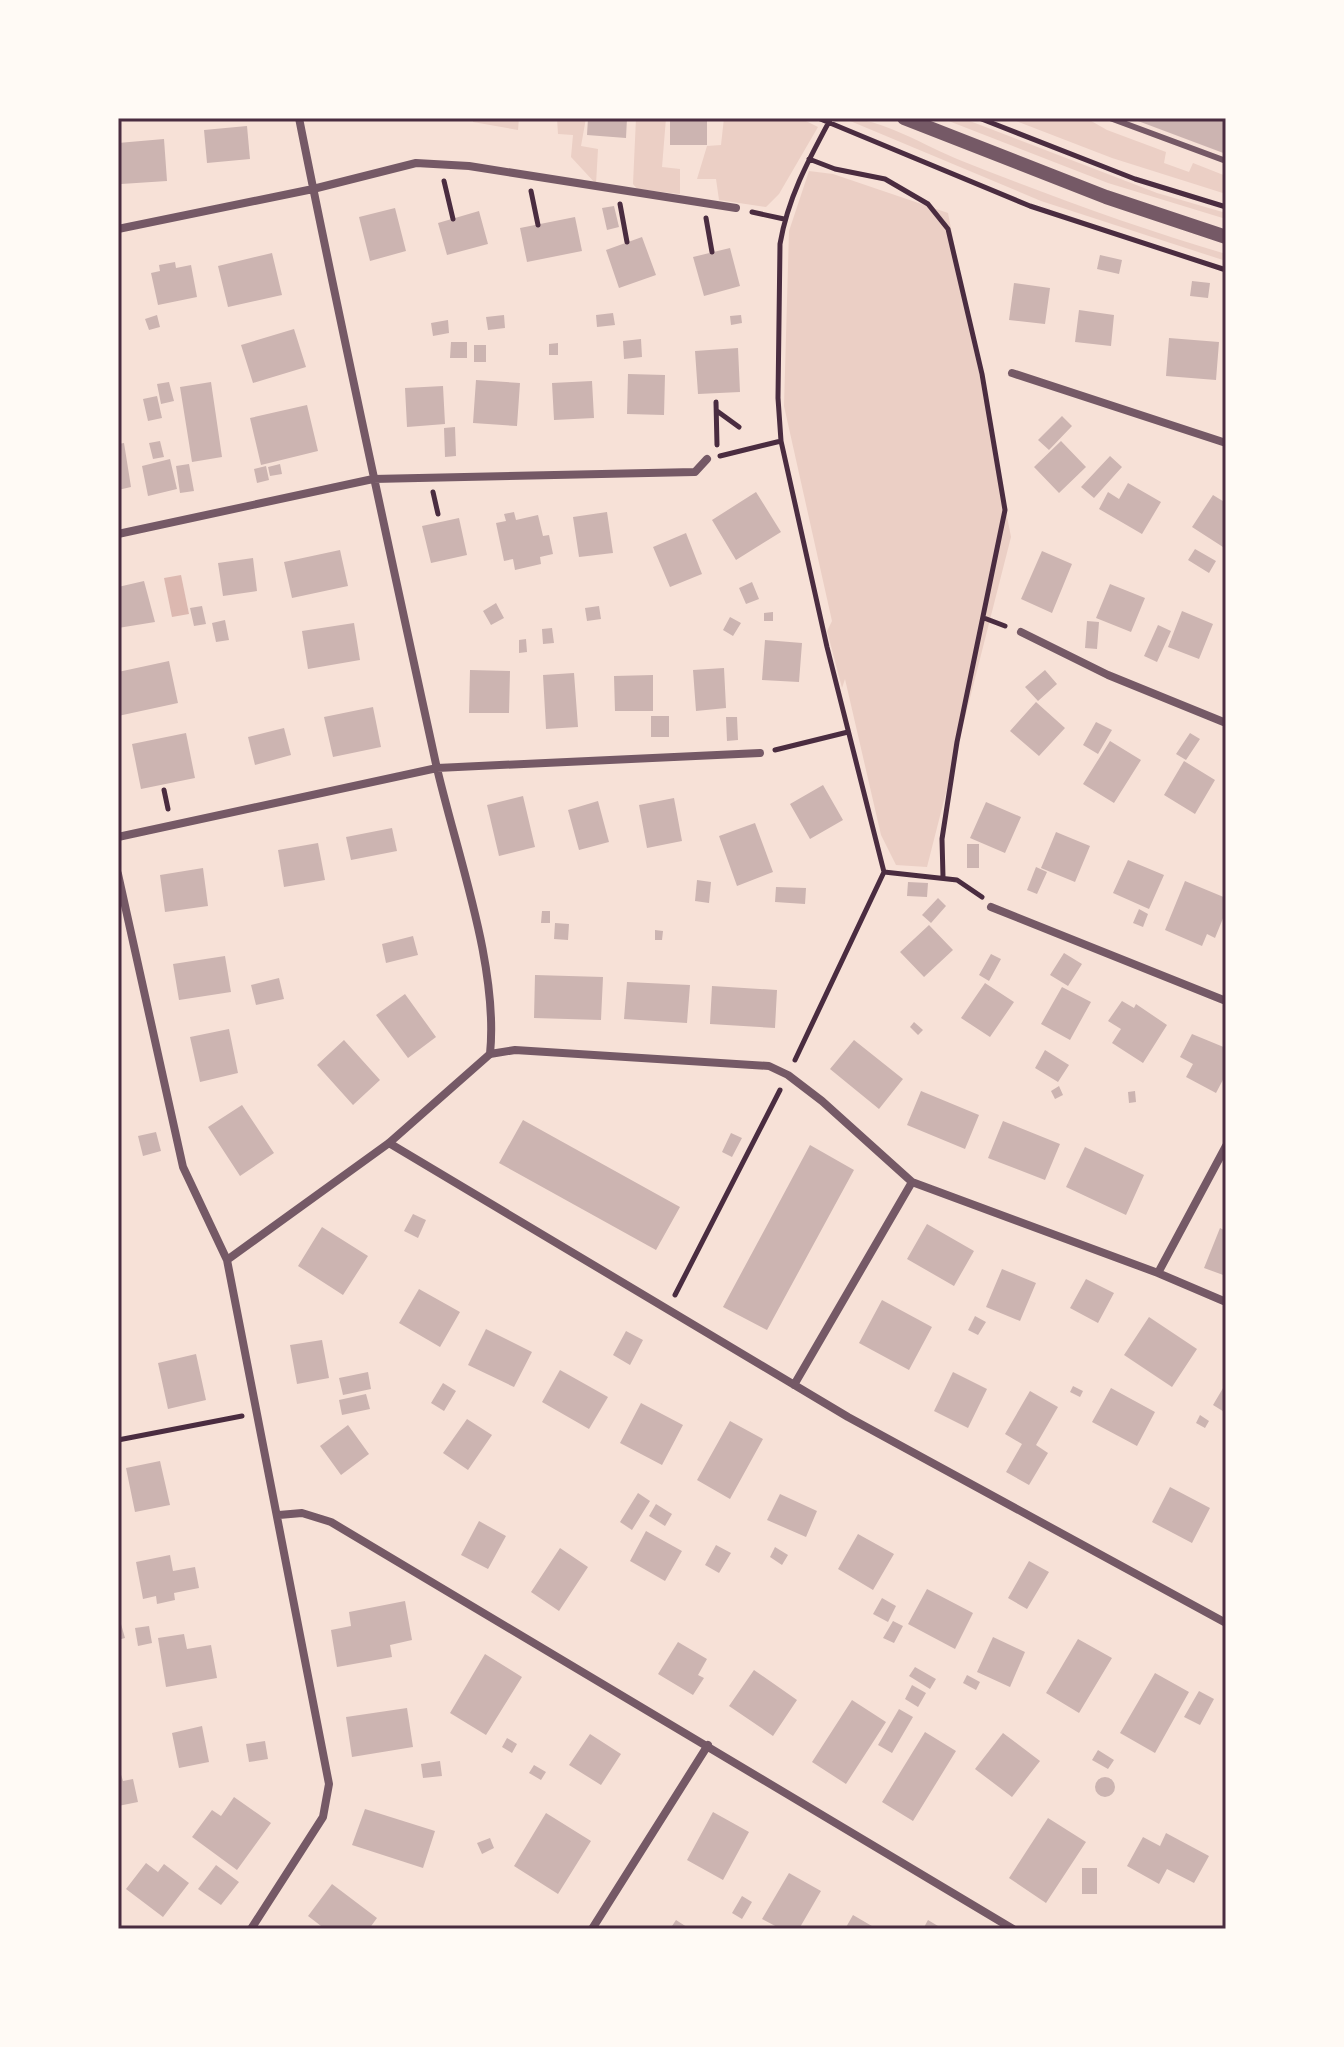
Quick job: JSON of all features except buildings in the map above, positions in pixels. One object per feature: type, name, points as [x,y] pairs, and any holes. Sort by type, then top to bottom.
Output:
[{"type":"street","points":[[299,118],[373,479],[437,768],[477,931],[493,1022],[490,1054]]},
{"type":"street","points":[[904,118],[1076,186],[1226,237]]},
{"type":"street","points":[[118,229],[313,189],[416,163],[440,163],[736,208]]},
{"type":"street","points":[[1012,373],[1226,443]]},
{"type":"street","points":[[118,534],[373,479],[695,472],[707,459]]},
{"type":"street","points":[[1021,632],[1108,675],[1226,723]]},
{"type":"street","points":[[118,837],[437,768],[760,753]]},
{"type":"street","points":[[118,874],[183,1167],[227,1260],[329,1784],[323,1817],[251,1929]]},
{"type":"street","points":[[991,907],[1226,1001]]},
{"type":"street","points":[[227,1260],[389,1143],[490,1054],[515,1050],[769,1066],[788,1075],[912,1182],[1158,1273],[1226,1302]]},
{"type":"street","points":[[389,1143],[794,1385],[1226,1623]]},
{"type":"street","points":[[1158,1273],[1222,1162],[1226,1146]]},
{"type":"street","points":[[794,1385],[912,1182]]},
{"type":"street","points":[[279,1515],[302,1513],[331,1522],[1013,1929]]},
{"type":"street","points":[[592,1929],[708,1745]]},
{"type":"lane","points":[[1110,118],[1226,161]]},
{"type":"path","points":[[818,118],[830,120],[1030,206],[1226,270]]},
{"type":"path","points":[[979,118],[1135,179],[1226,207]]},
{"type":"path","points":[[668,1310],[788,1075],[884,872],[848,732],[781,441],[778,398],[780,244],[784,219],[809,159],[830,120]]},
{"type":"path","points":[[809,159],[835,169],[885,179],[928,204],[948,229],[982,374],[1005,510],[957,742],[942,839],[943,877]]},
{"type":"path","points":[[440,163],[453,219]]},
{"type":"path","points":[[528,176],[538,225]]},
{"type":"path","points":[[617,190],[627,242]]},
{"type":"path","points":[[703,202],[712,252]]},
{"type":"path","points":[[736,208],[784,219]]},
{"type":"path","points":[[716,402],[717,449]]},
{"type":"path","points":[[716,411],[739,427]]},
{"type":"path","points":[[707,459],[781,441]]},
{"type":"path","points":[[760,753],[848,732]]},
{"type":"path","points":[[884,872],[943,877],[973,888],[991,907]]},
{"type":"path","points":[[118,1440],[259,1413]]},
{"type":"shaded area","points":[[473,118],[519,118],[518,130],[473,122]]},
{"type":"shaded area","points":[[557,118],[586,118],[581,146],[598,149],[596,184],[571,157],[573,135],[558,134]]},
{"type":"shaded area","points":[[636,118],[666,118],[662,167],[680,169],[680,194],[637,189],[633,184]]},
{"type":"shaded area","points":[[724,118],[800,118],[818,127],[779,194],[766,207],[719,200],[716,179],[697,179],[707,146],[721,145]]},
{"type":"shaded area","points":[[843,118],[888,128],[1060,199],[1226,254],[1226,261],[1041,201]]},
{"type":"shaded area","points":[[941,118],[962,118],[1157,193],[1226,213],[1226,219],[1108,183]]},
{"type":"shaded area","points":[[1008,118],[1086,118],[1107,130],[1166,152],[1164,163],[1189,172],[1193,163],[1226,176],[1226,194],[1112,158]]},
{"type":"shaded area","points":[[809,171],[833,174],[948,213],[1011,537],[927,867],[896,865],[881,835],[845,679],[842,688],[827,631],[832,621],[784,406],[789,231]]},
{"type":"shaded area","points":[[181,575],[189,614],[172,617],[164,578]]}]
